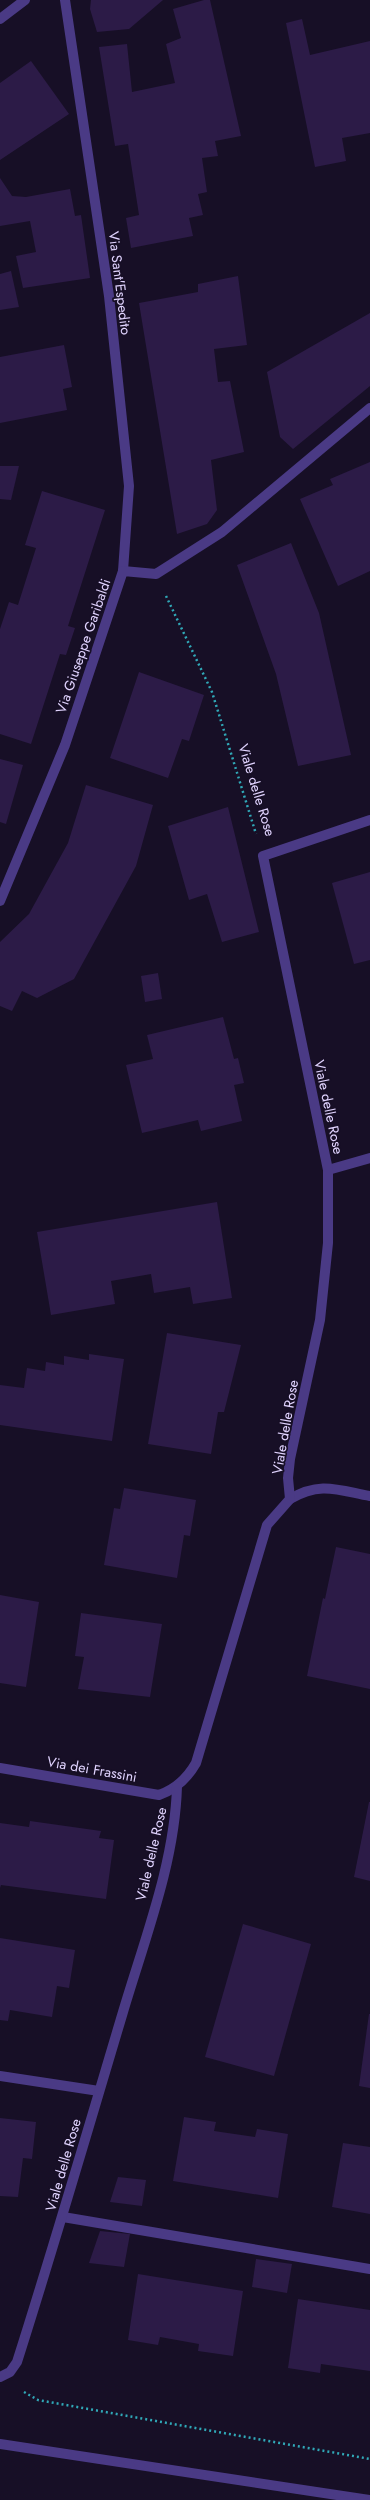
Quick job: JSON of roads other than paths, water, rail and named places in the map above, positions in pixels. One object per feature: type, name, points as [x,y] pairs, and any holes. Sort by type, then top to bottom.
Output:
[{"type":"street","points":[[0,19],[25,0]]},
{"type":"street","name":"Via Sant'Espedito","points":[[65,0],[109,296],[129,486],[123,570]]},
{"type":"street","name":"Via Giuseppe Garibaldi","points":[[0,901],[65,745],[123,570],[156,574],[222,532],[370,408]]},
{"type":"street","name":"Viale delle Rose","points":[[290,1499],[288,1478],[290,1459],[320,1320],[328,1243],[328,1170],[263,856],[370,820]]},
{"type":"street","points":[[328,1170],[370,1158]]},
{"type":"street","points":[[178,1786],[189,1774],[196,1763],[267,1525],[290,1499],[305,1490],[321,1487],[370,1496]]},
{"type":"street","name":"Via dei Frassini","points":[[0,1768],[159,1795],[178,1786]]},
{"type":"street","name":"Viale delle Rose","points":[[0,2377],[10,2372],[17,2362],[63,2217],[158,1895],[176,1820],[178,1786]]},
{"type":"street","points":[[0,2076],[99,2091]]},
{"type":"street","points":[[63,2217],[370,2268]]},
{"type":"street","points":[[0,2444],[370,2500]]}]
